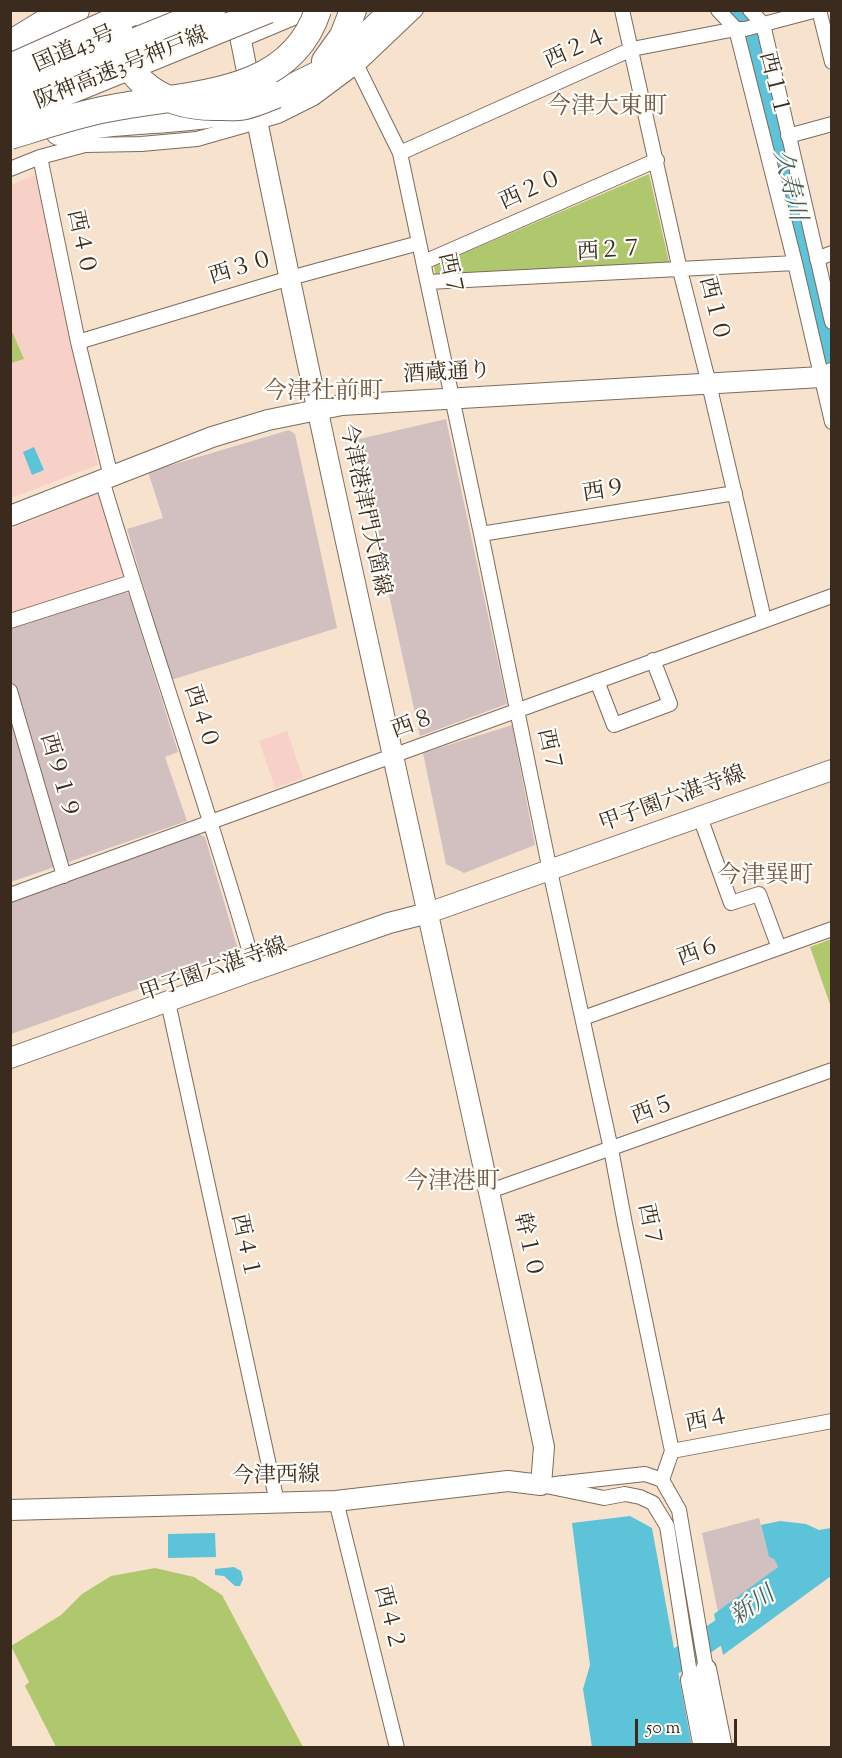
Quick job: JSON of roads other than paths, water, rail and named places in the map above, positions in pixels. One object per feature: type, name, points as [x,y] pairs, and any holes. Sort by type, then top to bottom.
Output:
[{"type":"highway","points":[[10,53],[45,33],[76,10]]},
{"type":"highway","points":[[120,10],[119,34],[124,57],[130,68],[148,87],[159,95],[185,105],[251,115]]},
{"type":"highway","points":[[10,67],[136,10]]},
{"type":"highway","name":"国道43号","points":[[10,78],[172,10]]},
{"type":"highway","name":"阪神高速3号神戸線","points":[[10,92],[213,10]]},
{"type":"highway","name":"阪神高速3号神戸線","points":[[10,115],[268,10]]},
{"type":"highway","name":"国道43号","points":[[10,121],[237,22],[297,10]]},
{"type":"highway","points":[[23,145],[106,109],[211,93],[240,84],[270,70],[293,54],[309,33],[318,10]]},
{"type":"highway","points":[[23,145],[82,127],[251,115],[276,95],[310,74],[334,50],[343,36],[353,10]]},
{"type":"highway","points":[[276,95],[333,65],[394,10]]},
{"type":"main road","name":"今津港津門大箇線","points":[[237,22],[251,115],[290,278],[317,410],[429,913]]},
{"type":"main road","name":"酒蔵通り","points":[[10,516],[212,437],[268,420],[350,404],[709,384],[827,375]]},
{"type":"main road","name":"甲子園六湛寺線","points":[[10,1070],[255,970],[389,923],[429,913],[550,871],[831,770]]},
{"type":"main road","name":"甲子園六湛寺線","points":[[10,1058],[393,936],[429,913]]},
{"type":"main road","name":"幹１０","points":[[429,913],[544,1447],[541,1485]]},
{"type":"main road","name":"今津西線","points":[[10,1510],[336,1501],[508,1481],[541,1485]]},
{"type":"main road","points":[[699,1674],[704,1748]]},
{"type":"main road","points":[[699,1674],[722,1748]]},
{"type":"street","points":[[10,37],[54,10]]},
{"type":"street","points":[[251,115],[298,107],[357,66],[416,10]]},
{"type":"street","name":"西１０","points":[[622,10],[680,270],[764,619]]},
{"type":"street","name":"西１１","points":[[718,10],[749,27],[795,263],[827,375],[831,422]]},
{"type":"street","points":[[750,10],[749,27],[788,136],[831,322]]},
{"type":"street","points":[[818,10],[831,62]]},
{"type":"street","name":"西２４","points":[[400,153],[632,49],[749,27],[818,10]]},
{"type":"street","name":"西７","points":[[357,66],[400,153],[451,399],[482,534],[550,871],[611,1149],[672,1451]]},
{"type":"street","points":[[788,136],[831,124]]},
{"type":"street","points":[[10,169],[23,145]]},
{"type":"street","name":"西４０","points":[[23,145],[78,342],[106,479],[132,582],[211,823],[255,970]]},
{"type":"street","name":"西２０","points":[[424,262],[657,160]]},
{"type":"street","name":"西３０","points":[[78,342],[290,278],[419,243]]},
{"type":"street","points":[[817,259],[831,254]]},
{"type":"street","name":"西２７","points":[[428,282],[795,263]]},
{"type":"street","name":"西９","points":[[482,534],[735,493]]},
{"type":"street","points":[[10,621],[132,582]]},
{"type":"street","name":"西８","points":[[10,895],[831,596]]},
{"type":"street","points":[[597,681],[614,725],[670,704],[653,660]]},
{"type":"street","name":"西９１９","points":[[10,690],[64,876]]},
{"type":"street","points":[[700,817],[731,903],[759,894],[779,948]]},
{"type":"street","name":"西６","points":[[583,1018],[831,929]]},
{"type":"street","name":"西４１","points":[[169,1007],[277,1502]]},
{"type":"street","name":"西５","points":[[490,1191],[831,1070]]},
{"type":"street","name":"西４","points":[[662,1480],[672,1451],[831,1421]]},
{"type":"street","points":[[541,1485],[645,1474],[662,1480],[679,1510],[697,1620],[699,1674]]},
{"type":"street","points":[[541,1485],[604,1498],[625,1494],[653,1503],[667,1527],[682,1629],[699,1674]]},
{"type":"street","name":"西４２","points":[[336,1501],[397,1748]]},
{"type":"water","points":[[34,447],[44,470],[32,475],[23,452]]},
{"type":"water","points":[[630,1516],[652,1528],[692,1747],[592,1747],[583,1689],[590,1665],[572,1523]]},
{"type":"water","points":[[780,1521],[806,1524],[819,1530],[831,1528],[831,1576],[723,1655],[714,1614],[778,1567],[774,1559],[769,1557],[761,1525]]},
{"type":"water","points":[[215,1533],[216,1557],[168,1558],[168,1534]]},
{"type":"water","points":[[234,1567],[241,1571],[243,1579],[240,1586],[235,1586],[224,1576],[215,1575],[215,1569]]},
{"type":"waterway","name":"久寿川","points":[[737,10],[746,19],[832,365]]},
{"type":"waterway","name":"新川","points":[[677,1661],[746,1614]]},
{"type":"district","name":"今津大東町","points":[[607,109]]},
{"type":"district","name":"今津社前町","points":[[323,394]]},
{"type":"district","name":"今津巽町","points":[[765,878]]},
{"type":"district","name":"今津港町","points":[[452,1184]]}]
